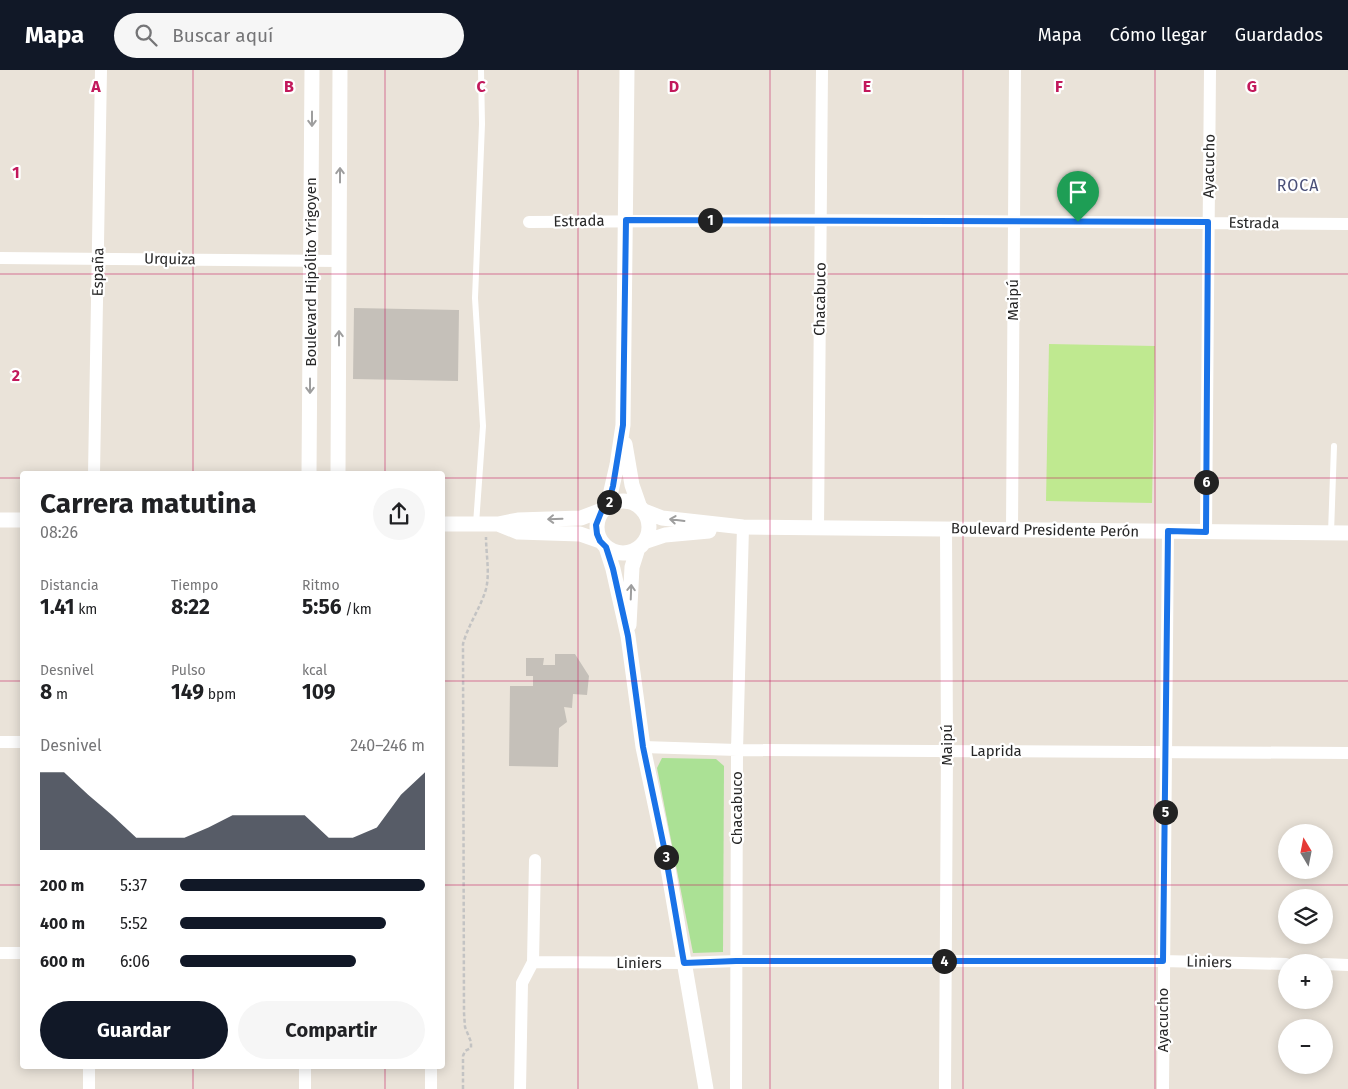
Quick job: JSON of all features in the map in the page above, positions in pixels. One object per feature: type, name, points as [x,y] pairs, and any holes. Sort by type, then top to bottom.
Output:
[{"type":"street","name":"España","points":[[94,471],[101,70]]},
{"type":"street","name":"Boulevard Hipólito Yrigoyen","points":[[310,471],[312,70]]},
{"type":"street","name":"Boulevard Hipólito Yrigoyen","points":[[338,471],[340,70]]},
{"type":"street","points":[[627,70],[623,425],[616,472],[605,507],[596,525],[597,534],[613,569],[628,636],[643,747],[665,852],[706,1089]]},
{"type":"street","name":"Chacabuco","points":[[818,528],[822,70]]},
{"type":"street","name":"Maipú","points":[[1012,530],[1015,70]]},
{"type":"street","name":"Ayacucho","points":[[1206,532],[1210,70]]},
{"type":"street","name":"Estrada","points":[[529,222],[821,220],[1348,224]]},
{"type":"street","name":"Urquiza","points":[[0,258],[340,261]]},
{"type":"street","points":[[623,425],[632,485],[649,525],[648,534],[632,567],[628,636]]},
{"type":"street","name":"Boulevard Presidente Perón","points":[[486,524],[518,520],[581,518],[616,501],[624,500],[662,518],[743,527],[1348,533]]},
{"type":"street","points":[[0,520],[20,520]]},
{"type":"street","points":[[445,524],[486,524]]},
{"type":"street","name":"Boulevard Presidente Perón","points":[[486,524],[518,532],[580,534],[603,544],[613,552],[621,553],[630,552],[665,535],[743,527]]},
{"type":"street","name":"Chacabuco","points":[[736,1089],[737,750],[743,527]]},
{"type":"street","name":"Maipú","points":[[945,1089],[946,529]]},
{"type":"street","name":"Ayacucho","points":[[1163,1089],[1168,531]]},
{"type":"street","points":[[0,742],[20,742]]},
{"type":"street","name":"Laprida","points":[[643,747],[737,750],[1348,753]]},
{"type":"street","points":[[520,1089],[522,982],[532,962],[535,860]]},
{"type":"street","points":[[0,953],[20,954]]},
{"type":"street","name":"Liniers","points":[[532,962],[1163,961],[1278,964]]},
{"type":"street","points":[[1333,964],[1348,965]]},
{"type":"street","points":[[88,1089],[89,1069]]},
{"type":"street","points":[[305,1069],[305,1089]]},
{"type":"street","points":[[430,1089],[431,1069]]},
{"type":"lane","points":[[480,70],[482,124],[475,298],[483,426],[486,524]]},
{"type":"lane","points":[[1331,533],[1334,446]]},
{"type":"path","points":[[463,1089],[464,1056],[465,1051],[471,1048],[471,1042],[465,1027],[464,1013],[462,644],[486,590],[486,524]]},
{"type":"green space","points":[[1049,344],[1155,346],[1152,503],[1046,501]]},
{"type":"green space","points":[[662,758],[716,759],[724,766],[723,952],[693,953],[657,768]]},
{"type":"building","points":[[354,308],[459,310],[458,381],[353,379]]},
{"type":"building","points":[[555,654],[575,654],[589,676],[587,695],[573,694],[572,708],[564,707],[567,722],[559,728],[558,767],[509,766],[510,686],[533,686],[533,676],[526,676],[526,658],[544,658],[543,665],[555,665]]},
{"type":"district","name":"ROCA","points":[[1298,185]]},
{"type":"route","points":[[626,220],[1078,222],[1208,222],[1206,532],[1168,531],[1163,961],[736,961],[684,963],[665,852],[643,747],[628,636],[613,569],[606,547],[600,541],[597,534],[596,525],[602,510],[608,504],[613,486],[623,425],[626,220]]}]
